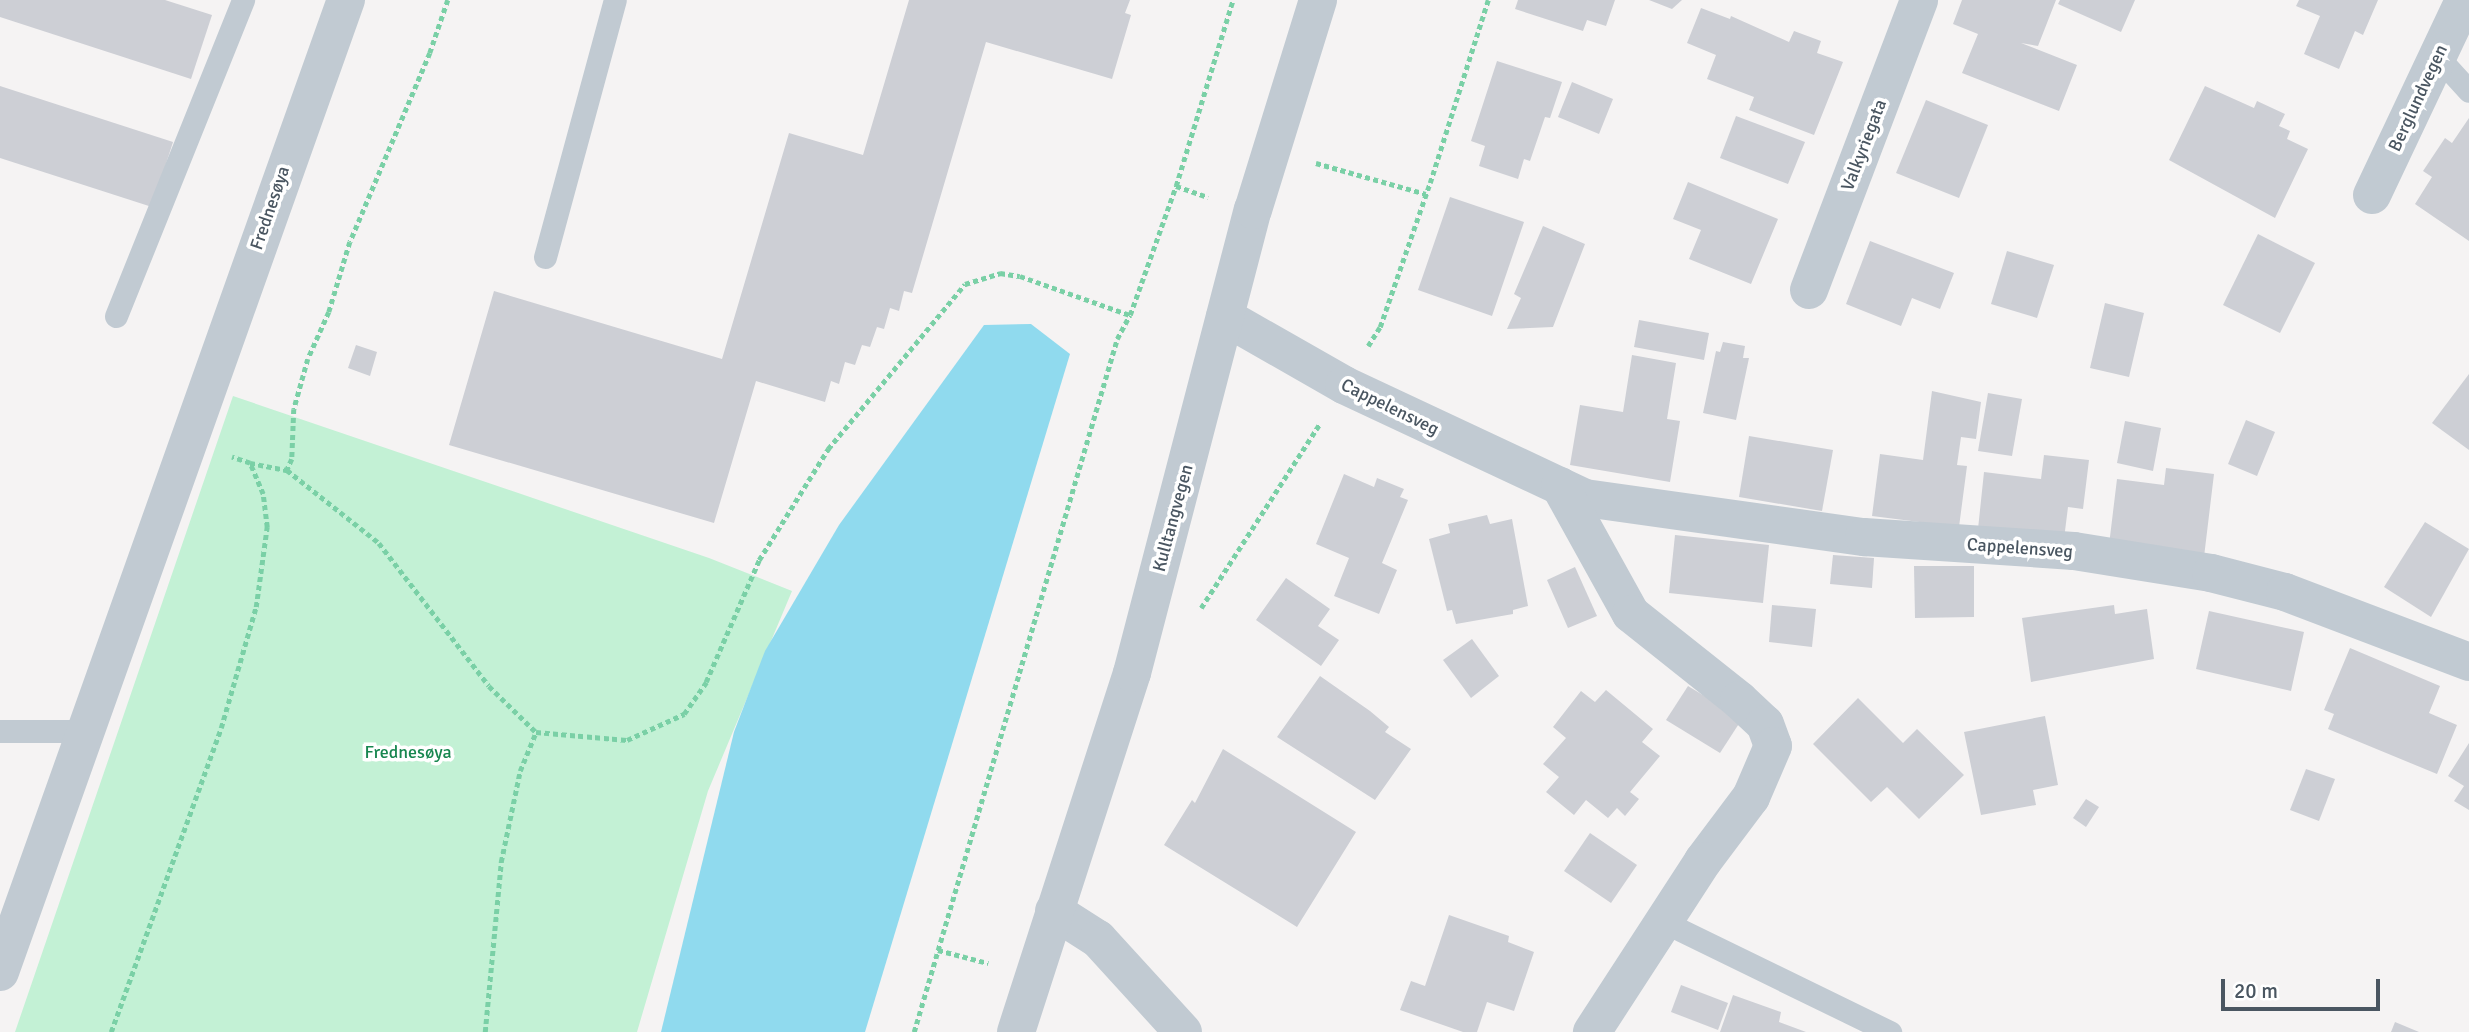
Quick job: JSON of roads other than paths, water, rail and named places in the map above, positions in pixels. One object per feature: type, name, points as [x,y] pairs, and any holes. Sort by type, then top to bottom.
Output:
[{"type":"street","name":"Frednesøya","points":[[0,972],[346,0]]},
{"type":"street","name":"Kulltangvegen","points":[[1016,1032],[1132,673],[1252,210],[1318,0]]},
{"type":"street","name":"Valkyriegata","points":[[1810,290],[1919,0]]},
{"type":"street","name":"Berglundvegen","points":[[2372,195],[2464,0]]},
{"type":"street","name":"Cappelensveg","points":[[1225,317],[1344,385],[1585,498],[1637,509],[1864,537],[2074,551],[2211,573],[2285,592],[2469,662]]},
{"type":"street","points":[[1560,485],[1631,614],[1748,708],[1765,724],[1773,746],[1767,769],[1751,797],[1662,921],[1592,1032]]},
{"type":"street","points":[[1054,911],[1098,939],[1183,1032]]},
{"type":"lane","points":[[116,316],[243,0]]},
{"type":"lane","points":[[545,257],[615,0]]},
{"type":"lane","points":[[2437,56],[2467,86]]},
{"type":"lane","points":[[0,732],[84,731]]},
{"type":"lane","points":[[1662,921],[1890,1032]]},
{"type":"water","points":[[1031,324],[1070,354],[865,1032],[661,1032],[734,732],[765,651],[839,525],[984,325]]}]
